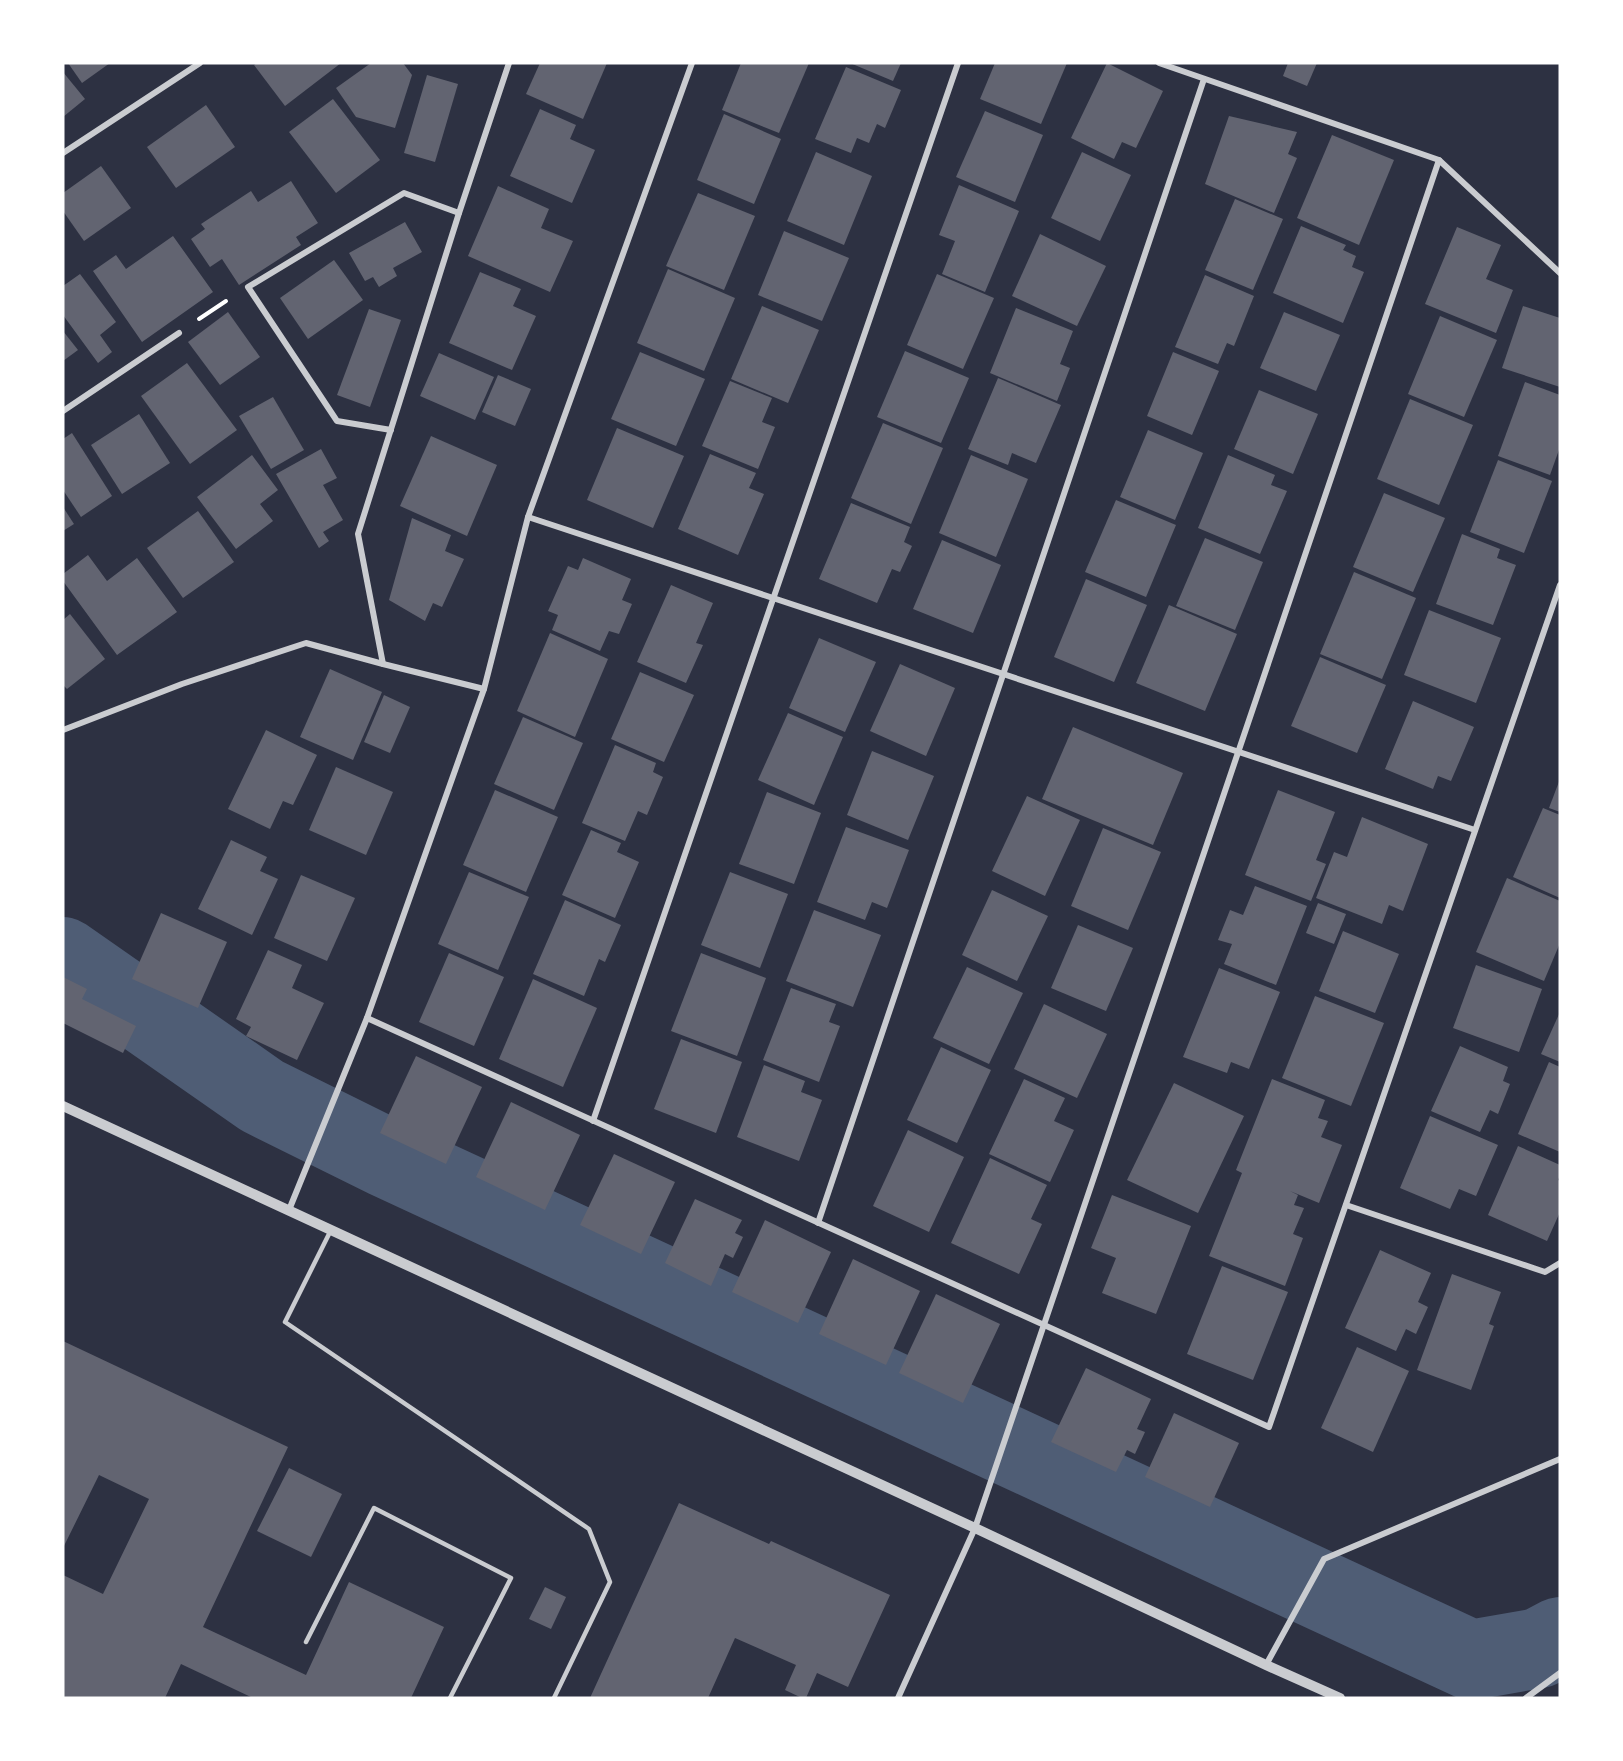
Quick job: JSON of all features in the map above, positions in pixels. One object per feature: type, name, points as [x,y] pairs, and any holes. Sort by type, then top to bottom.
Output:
[{"type":"street","points":[[63,153],[200,63]]},
{"type":"street","points":[[382,664],[358,534],[459,213],[510,63]]},
{"type":"street","points":[[289,1210],[367,1018],[484,689],[528,517],[692,63]]},
{"type":"street","points":[[593,1121],[958,63]]},
{"type":"street","points":[[1159,63],[1438,160],[1560,273]]},
{"type":"street","points":[[818,1223],[1204,79]]},
{"type":"street","points":[[898,1698],[975,1528],[1438,160]]},
{"type":"street","points":[[391,430],[337,422],[248,287],[404,193],[459,213]]},
{"type":"street","points":[[63,411],[179,333]]},
{"type":"street","points":[[528,517],[1475,830]]},
{"type":"street","points":[[367,1018],[1269,1427],[1560,585]]},
{"type":"street","points":[[63,730],[182,684],[306,643],[484,689]]},
{"type":"street","points":[[63,1106],[1340,1698]]},
{"type":"street","points":[[1346,1205],[1545,1272],[1560,1263]]},
{"type":"street","points":[[1266,1665],[1324,1558],[1560,1459]]},
{"type":"street","points":[[1526,1698],[1560,1673]]},
{"type":"lane","points":[[331,1230],[285,1322],[589,1529],[610,1581],[554,1698]]},
{"type":"lane","points":[[306,1642],[374,1508],[511,1578],[450,1698]]},
{"type":"path","points":[[179,333],[248,287]]},
{"type":"building","points":[[68,63],[110,63],[82,83]]},
{"type":"building","points":[[257,63],[341,63],[285,106],[254,65]]},
{"type":"building","points":[[371,63],[403,63],[412,75],[395,128],[356,117],[336,88]]},
{"type":"building","points":[[540,63],[607,63],[583,119],[526,94]]},
{"type":"building","points":[[741,63],[809,63],[779,133],[722,110]]},
{"type":"building","points":[[850,63],[901,63],[893,81]]},
{"type":"building","points":[[995,63],[1067,63],[1041,124],[980,99]]},
{"type":"building","points":[[1107,63],[1163,91],[1136,148],[1122,142],[1114,159],[1071,138]]},
{"type":"building","points":[[1288,63],[1317,63],[1307,86],[1283,76]]},
{"type":"building","points":[[846,67],[901,90],[885,128],[877,124],[869,143],[857,138],[851,153],[815,139]]},
{"type":"building","points":[[63,72],[85,99],[63,117]]},
{"type":"building","points":[[427,75],[458,84],[435,162],[404,153]]},
{"type":"building","points":[[333,99],[380,160],[336,193],[289,132]]},
{"type":"building","points":[[206,105],[235,147],[176,188],[147,147]]},
{"type":"building","points":[[540,109],[576,125],[570,139],[595,150],[572,203],[510,176]]},
{"type":"building","points":[[985,111],[1043,135],[1015,202],[956,177]]},
{"type":"building","points":[[724,114],[781,139],[754,204],[697,180]]},
{"type":"building","points":[[1229,116],[1297,132],[1288,154],[1297,158],[1274,213],[1205,184]]},
{"type":"building","points":[[1332,135],[1394,160],[1359,245],[1297,218]]},
{"type":"building","points":[[816,152],[872,176],[844,245],[787,221]]},
{"type":"building","points":[[1082,152],[1131,175],[1100,241],[1051,218]]},
{"type":"building","points":[[101,166],[131,208],[84,241],[63,211],[63,193]]},
{"type":"building","points":[[291,181],[318,223],[296,237],[301,245],[239,285],[222,259],[210,267],[191,239],[205,229],[201,224],[251,191],[258,202]]},
{"type":"building","points":[[959,185],[1019,211],[985,292],[942,274],[955,241],[939,235]]},
{"type":"building","points":[[498,186],[549,209],[541,228],[573,241],[550,292],[468,256]]},
{"type":"building","points":[[698,193],[755,216],[724,290],[666,266]]},
{"type":"building","points":[[1235,199],[1283,219],[1253,290],[1205,270]]},
{"type":"building","points":[[405,222],[422,252],[393,268],[397,276],[379,287],[373,277],[365,281],[349,253]]},
{"type":"building","points":[[1301,226],[1346,245],[1343,250],[1356,256],[1352,267],[1364,272],[1343,323],[1273,293]]},
{"type":"building","points":[[1457,227],[1501,245],[1486,279],[1513,290],[1496,333],[1425,304]]},
{"type":"building","points":[[784,231],[849,258],[822,321],[758,295]]},
{"type":"building","points":[[1040,234],[1106,266],[1077,326],[1012,296]]},
{"type":"building","points":[[173,236],[213,292],[142,342],[93,271],[116,255],[126,269]]},
{"type":"building","points":[[334,260],[363,300],[308,339],[280,298]]},
{"type":"building","points":[[668,269],[735,298],[704,371],[637,343]]},
{"type":"building","points":[[480,272],[521,289],[513,306],[536,316],[512,370],[449,343]]},
{"type":"building","points":[[80,274],[116,322],[100,335],[112,352],[98,363],[63,315],[63,286]]},
{"type":"building","points":[[937,274],[994,298],[963,369],[907,345]]},
{"type":"building","points":[[1205,275],[1254,296],[1234,346],[1227,343],[1218,364],[1175,347]]},
{"type":"building","points":[[762,306],[819,330],[788,403],[731,379]]},
{"type":"building","points":[[1523,306],[1560,318],[1560,387],[1502,368]]},
{"type":"building","points":[[1016,308],[1073,331],[1060,364],[1070,368],[1057,401],[990,373]]},
{"type":"building","points":[[369,309],[401,320],[370,407],[337,395]]},
{"type":"building","points":[[228,312],[260,357],[220,385],[188,342]]},
{"type":"building","points":[[1284,312],[1340,335],[1316,391],[1260,368]]},
{"type":"building","points":[[1440,316],[1497,340],[1464,417],[1408,394]]},
{"type":"building","points":[[63,331],[78,350],[63,361]]},
{"type":"building","points":[[905,351],[969,378],[941,443],[877,417]]},
{"type":"building","points":[[640,352],[705,379],[676,446],[611,419]]},
{"type":"building","points":[[1173,352],[1219,371],[1192,435],[1147,416]]},
{"type":"building","points":[[439,353],[494,377],[475,420],[420,396]]},
{"type":"building","points":[[187,363],[237,430],[190,464],[141,396]]},
{"type":"building","points":[[498,375],[531,389],[515,426],[482,412]]},
{"type":"building","points":[[998,378],[1061,405],[1036,463],[1012,453],[1008,465],[968,449]]},
{"type":"building","points":[[730,381],[772,398],[762,422],[775,427],[758,469],[702,446]]},
{"type":"building","points":[[1525,382],[1560,395],[1560,447],[1550,475],[1498,456]]},
{"type":"building","points":[[1259,390],[1318,414],[1293,474],[1234,449]]},
{"type":"building","points":[[273,397],[304,450],[271,469],[239,416]]},
{"type":"building","points":[[1410,399],[1473,425],[1439,505],[1377,479]]},
{"type":"building","points":[[139,414],[170,463],[122,494],[91,445]]},
{"type":"building","points":[[883,423],[943,448],[911,524],[851,498]]},
{"type":"building","points":[[617,428],[684,456],[653,528],[587,500]]},
{"type":"building","points":[[1148,430],[1203,453],[1175,520],[1120,497]]},
{"type":"building","points":[[72,433],[112,496],[81,517],[63,490],[63,439]]},
{"type":"building","points":[[431,436],[497,465],[467,536],[400,506]]},
{"type":"building","points":[[321,449],[337,478],[323,485],[343,520],[323,532],[329,541],[319,548],[276,474]]},
{"type":"building","points":[[710,454],[756,473],[749,488],[764,494],[738,555],[678,529]]},
{"type":"building","points":[[252,455],[278,490],[260,504],[273,521],[236,549],[197,497]]},
{"type":"building","points":[[971,455],[1028,479],[996,557],[939,533]]},
{"type":"building","points":[[1228,455],[1275,475],[1271,485],[1287,491],[1260,554],[1198,528]]},
{"type":"building","points":[[1498,460],[1552,481],[1524,553],[1470,532]]},
{"type":"building","points":[[1384,493],[1445,518],[1413,592],[1353,567]]},
{"type":"building","points":[[1116,500],[1176,525],[1146,597],[1085,572]]},
{"type":"building","points":[[851,503],[910,527],[904,542],[912,546],[900,572],[892,569],[877,603],[819,579]]},
{"type":"building","points":[[63,507],[74,524],[63,531]]},
{"type":"building","points":[[198,511],[234,562],[183,598],[147,548]]},
{"type":"building","points":[[412,518],[451,535],[445,551],[464,559],[442,607],[433,603],[425,621],[389,600]]},
{"type":"building","points":[[1462,534],[1500,549],[1497,558],[1516,565],[1493,625],[1436,604]]},
{"type":"building","points":[[1205,538],[1263,562],[1235,630],[1176,606]]},
{"type":"building","points":[[942,540],[1001,565],[973,633],[913,609]]},
{"type":"building","points":[[88,555],[107,581],[137,558],[177,612],[117,655],[63,581],[63,574]]},
{"type":"building","points":[[583,558],[631,579],[622,600],[632,604],[619,634],[609,631],[600,651],[552,630],[558,615],[548,611],[568,566],[578,570]]},
{"type":"building","points":[[1354,572],[1416,598],[1382,679],[1320,654]]},
{"type":"building","points":[[1086,579],[1147,605],[1114,682],[1054,657]]},
{"type":"building","points":[[671,585],[713,603],[696,643],[703,645],[686,683],[637,662]]},
{"type":"building","points":[[1169,605],[1237,634],[1205,711],[1136,683]]},
{"type":"building","points":[[1429,610],[1501,638],[1476,703],[1404,675]]},
{"type":"building","points":[[70,614],[105,659],[67,689],[63,685],[63,620]]},
{"type":"building","points":[[550,633],[608,659],[575,737],[517,711]]},
{"type":"building","points":[[819,638],[876,662],[845,732],[789,708]]},
{"type":"building","points":[[1320,657],[1386,685],[1357,753],[1291,726]]},
{"type":"building","points":[[900,664],[955,688],[926,756],[870,731]]},
{"type":"building","points":[[330,669],[382,692],[353,760],[300,737]]},
{"type":"building","points":[[640,672],[694,695],[664,762],[611,739]]},
{"type":"building","points":[[384,695],[410,707],[390,753],[364,742]]},
{"type":"building","points":[[1413,701],[1474,727],[1451,781],[1438,776],[1433,789],[1385,769]]},
{"type":"building","points":[[788,713],[843,737],[814,805],[758,780]]},
{"type":"building","points":[[523,717],[583,743],[554,810],[494,784]]},
{"type":"building","points":[[1073,727],[1183,773],[1153,845],[1042,799]]},
{"type":"building","points":[[266,730],[317,755],[293,805],[283,801],[270,829],[228,809]]},
{"type":"building","points":[[615,745],[656,763],[653,772],[663,777],[647,815],[638,811],[625,841],[582,823]]},
{"type":"building","points":[[872,751],[934,776],[908,840],[847,815]]},
{"type":"building","points":[[336,767],[393,792],[366,855],[309,830]]},
{"type":"building","points":[[1560,779],[1560,812],[1549,808]]},
{"type":"building","points":[[495,790],[558,817],[526,892],[463,865]]},
{"type":"building","points":[[1278,790],[1335,812],[1316,860],[1326,864],[1311,901],[1245,875]]},
{"type":"building","points":[[767,792],[821,813],[794,884],[739,864]]},
{"type":"building","points":[[1027,796],[1080,820],[1045,896],[992,871]]},
{"type":"building","points":[[1543,808],[1560,815],[1560,898],[1513,877]]},
{"type":"building","points":[[1362,817],[1428,844],[1403,911],[1389,905],[1382,924],[1316,898],[1334,852],[1347,857]]},
{"type":"building","points":[[846,827],[909,850],[887,908],[872,902],[865,920],[817,902]]},
{"type":"building","points":[[1103,828],[1161,852],[1128,930],[1071,906]]},
{"type":"building","points":[[591,830],[621,843],[617,852],[639,862],[615,918],[562,895]]},
{"type":"building","points":[[231,840],[267,857],[260,871],[278,879],[252,935],[198,909]]},
{"type":"building","points":[[469,872],[529,897],[498,970],[438,944]]},
{"type":"building","points":[[730,872],[788,894],[760,968],[701,945]]},
{"type":"building","points":[[301,875],[355,898],[327,961],[274,938]]},
{"type":"building","points":[[1507,878],[1560,901],[1560,943],[1544,981],[1476,952]]},
{"type":"building","points":[[1255,886],[1307,906],[1276,985],[1224,964],[1232,944],[1218,940],[1230,910],[1243,915]]},
{"type":"building","points":[[992,890],[1048,916],[1017,981],[962,955]]},
{"type":"building","points":[[565,900],[621,925],[605,962],[599,959],[584,996],[533,974]]},
{"type":"building","points":[[1318,903],[1346,914],[1334,944],[1306,933]]},
{"type":"building","points":[[814,910],[881,935],[853,1007],[786,981]]},
{"type":"building","points":[[161,913],[227,942],[198,1008],[132,979]]},
{"type":"building","points":[[1078,925],[1133,948],[1106,1011],[1051,988]]},
{"type":"building","points":[[1343,931],[1399,954],[1375,1013],[1319,991]]},
{"type":"building","points":[[268,950],[302,965],[292,988],[324,1003],[297,1060],[246,1036],[251,1027],[236,1019]]},
{"type":"building","points":[[449,953],[504,977],[474,1046],[419,1022]]},
{"type":"building","points":[[701,953],[766,978],[737,1056],[671,1031]]},
{"type":"building","points":[[1476,965],[1542,989],[1519,1052],[1453,1028]]},
{"type":"building","points":[[967,967],[1023,993],[989,1064],[933,1038]]},
{"type":"building","points":[[1219,968],[1280,992],[1249,1069],[1231,1062],[1227,1073],[1183,1057]]},
{"type":"building","points":[[63,977],[87,989],[82,999],[136,1026],[123,1053],[63,1023]]},
{"type":"building","points":[[533,979],[597,1008],[563,1087],[499,1059]]},
{"type":"building","points":[[791,988],[836,1004],[829,1022],[840,1026],[819,1082],[763,1060]]},
{"type":"building","points":[[1315,996],[1384,1023],[1351,1106],[1282,1078]]},
{"type":"building","points":[[1044,1004],[1107,1034],[1077,1098],[1014,1069]]},
{"type":"building","points":[[1560,1012],[1560,1062],[1541,1054]]},
{"type":"building","points":[[681,1039],[742,1062],[716,1133],[654,1109]]},
{"type":"building","points":[[1460,1046],[1508,1067],[1503,1081],[1510,1084],[1498,1114],[1490,1110],[1480,1132],[1431,1111]]},
{"type":"building","points":[[941,1047],[991,1070],[957,1143],[907,1120]]},
{"type":"building","points":[[416,1056],[482,1087],[446,1164],[380,1133]]},
{"type":"building","points":[[1549,1062],[1560,1067],[1560,1152],[1518,1134]]},
{"type":"building","points":[[764,1065],[805,1081],[801,1092],[822,1100],[799,1161],[737,1137]]},
{"type":"building","points":[[1024,1079],[1065,1098],[1054,1121],[1074,1130],[1050,1182],[989,1154]]},
{"type":"building","points":[[1272,1079],[1325,1100],[1318,1118],[1328,1121],[1321,1137],[1342,1145],[1319,1203],[1290,1191],[1298,1195],[1294,1205],[1304,1208],[1293,1234],[1303,1238],[1285,1286],[1209,1256],[1242,1173],[1236,1170]]},
{"type":"building","points":[[1174,1083],[1244,1116],[1198,1213],[1127,1180]]},
{"type":"building","points":[[511,1102],[580,1135],[545,1210],[476,1177]]},
{"type":"building","points":[[1430,1116],[1498,1145],[1476,1196],[1459,1189],[1450,1209],[1400,1188]]},
{"type":"building","points":[[908,1130],[964,1157],[929,1232],[873,1206]]},
{"type":"building","points":[[1518,1146],[1560,1165],[1558,1180],[1560,1181],[1560,1212],[1547,1241],[1488,1215]]},
{"type":"building","points":[[614,1154],[675,1182],[641,1254],[580,1225]]},
{"type":"building","points":[[990,1158],[1047,1185],[1031,1219],[1042,1224],[1019,1274],[951,1243]]},
{"type":"building","points":[[1112,1195],[1191,1226],[1156,1314],[1102,1293],[1116,1258],[1091,1248]]},
{"type":"building","points":[[695,1199],[742,1220],[735,1233],[743,1237],[733,1258],[725,1254],[711,1286],[665,1263]]},
{"type":"building","points":[[765,1220],[831,1252],[798,1323],[732,1292]]},
{"type":"building","points":[[1380,1250],[1431,1273],[1418,1302],[1428,1307],[1416,1334],[1406,1329],[1396,1351],[1345,1328]]},
{"type":"building","points":[[853,1259],[920,1291],[886,1365],[819,1334]]},
{"type":"building","points":[[1222,1266],[1288,1292],[1253,1380],[1187,1354]]},
{"type":"building","points":[[1452,1274],[1501,1292],[1489,1324],[1494,1326],[1471,1390],[1417,1370]]},
{"type":"building","points":[[936,1294],[1000,1324],[963,1403],[899,1373]]},
{"type":"building","points":[[63,1341],[288,1447],[203,1627],[306,1675],[349,1582],[444,1627],[411,1698],[253,1698],[181,1664],[165,1698],[63,1698],[63,1575],[103,1594],[149,1499],[99,1475],[63,1548]]},
{"type":"building","points":[[1357,1347],[1409,1371],[1373,1452],[1321,1428]]},
{"type":"building","points":[[1086,1368],[1151,1399],[1137,1429],[1145,1432],[1135,1454],[1127,1450],[1116,1472],[1051,1442]]},
{"type":"building","points":[[1174,1413],[1239,1443],[1210,1507],[1145,1477]]},
{"type":"building","points":[[289,1468],[342,1494],[311,1557],[257,1531]]},
{"type":"building","points":[[679,1503],[769,1544],[771,1541],[890,1595],[848,1687],[817,1673],[806,1698],[802,1698],[785,1690],[796,1665],[735,1638],[708,1698],[590,1698]]},
{"type":"building","points":[[545,1587],[566,1597],[551,1629],[529,1619]]},
{"type":"waterway","points":[[63,957],[262,1096],[385,1157],[1471,1660],[1539,1648],[1560,1637]]}]
